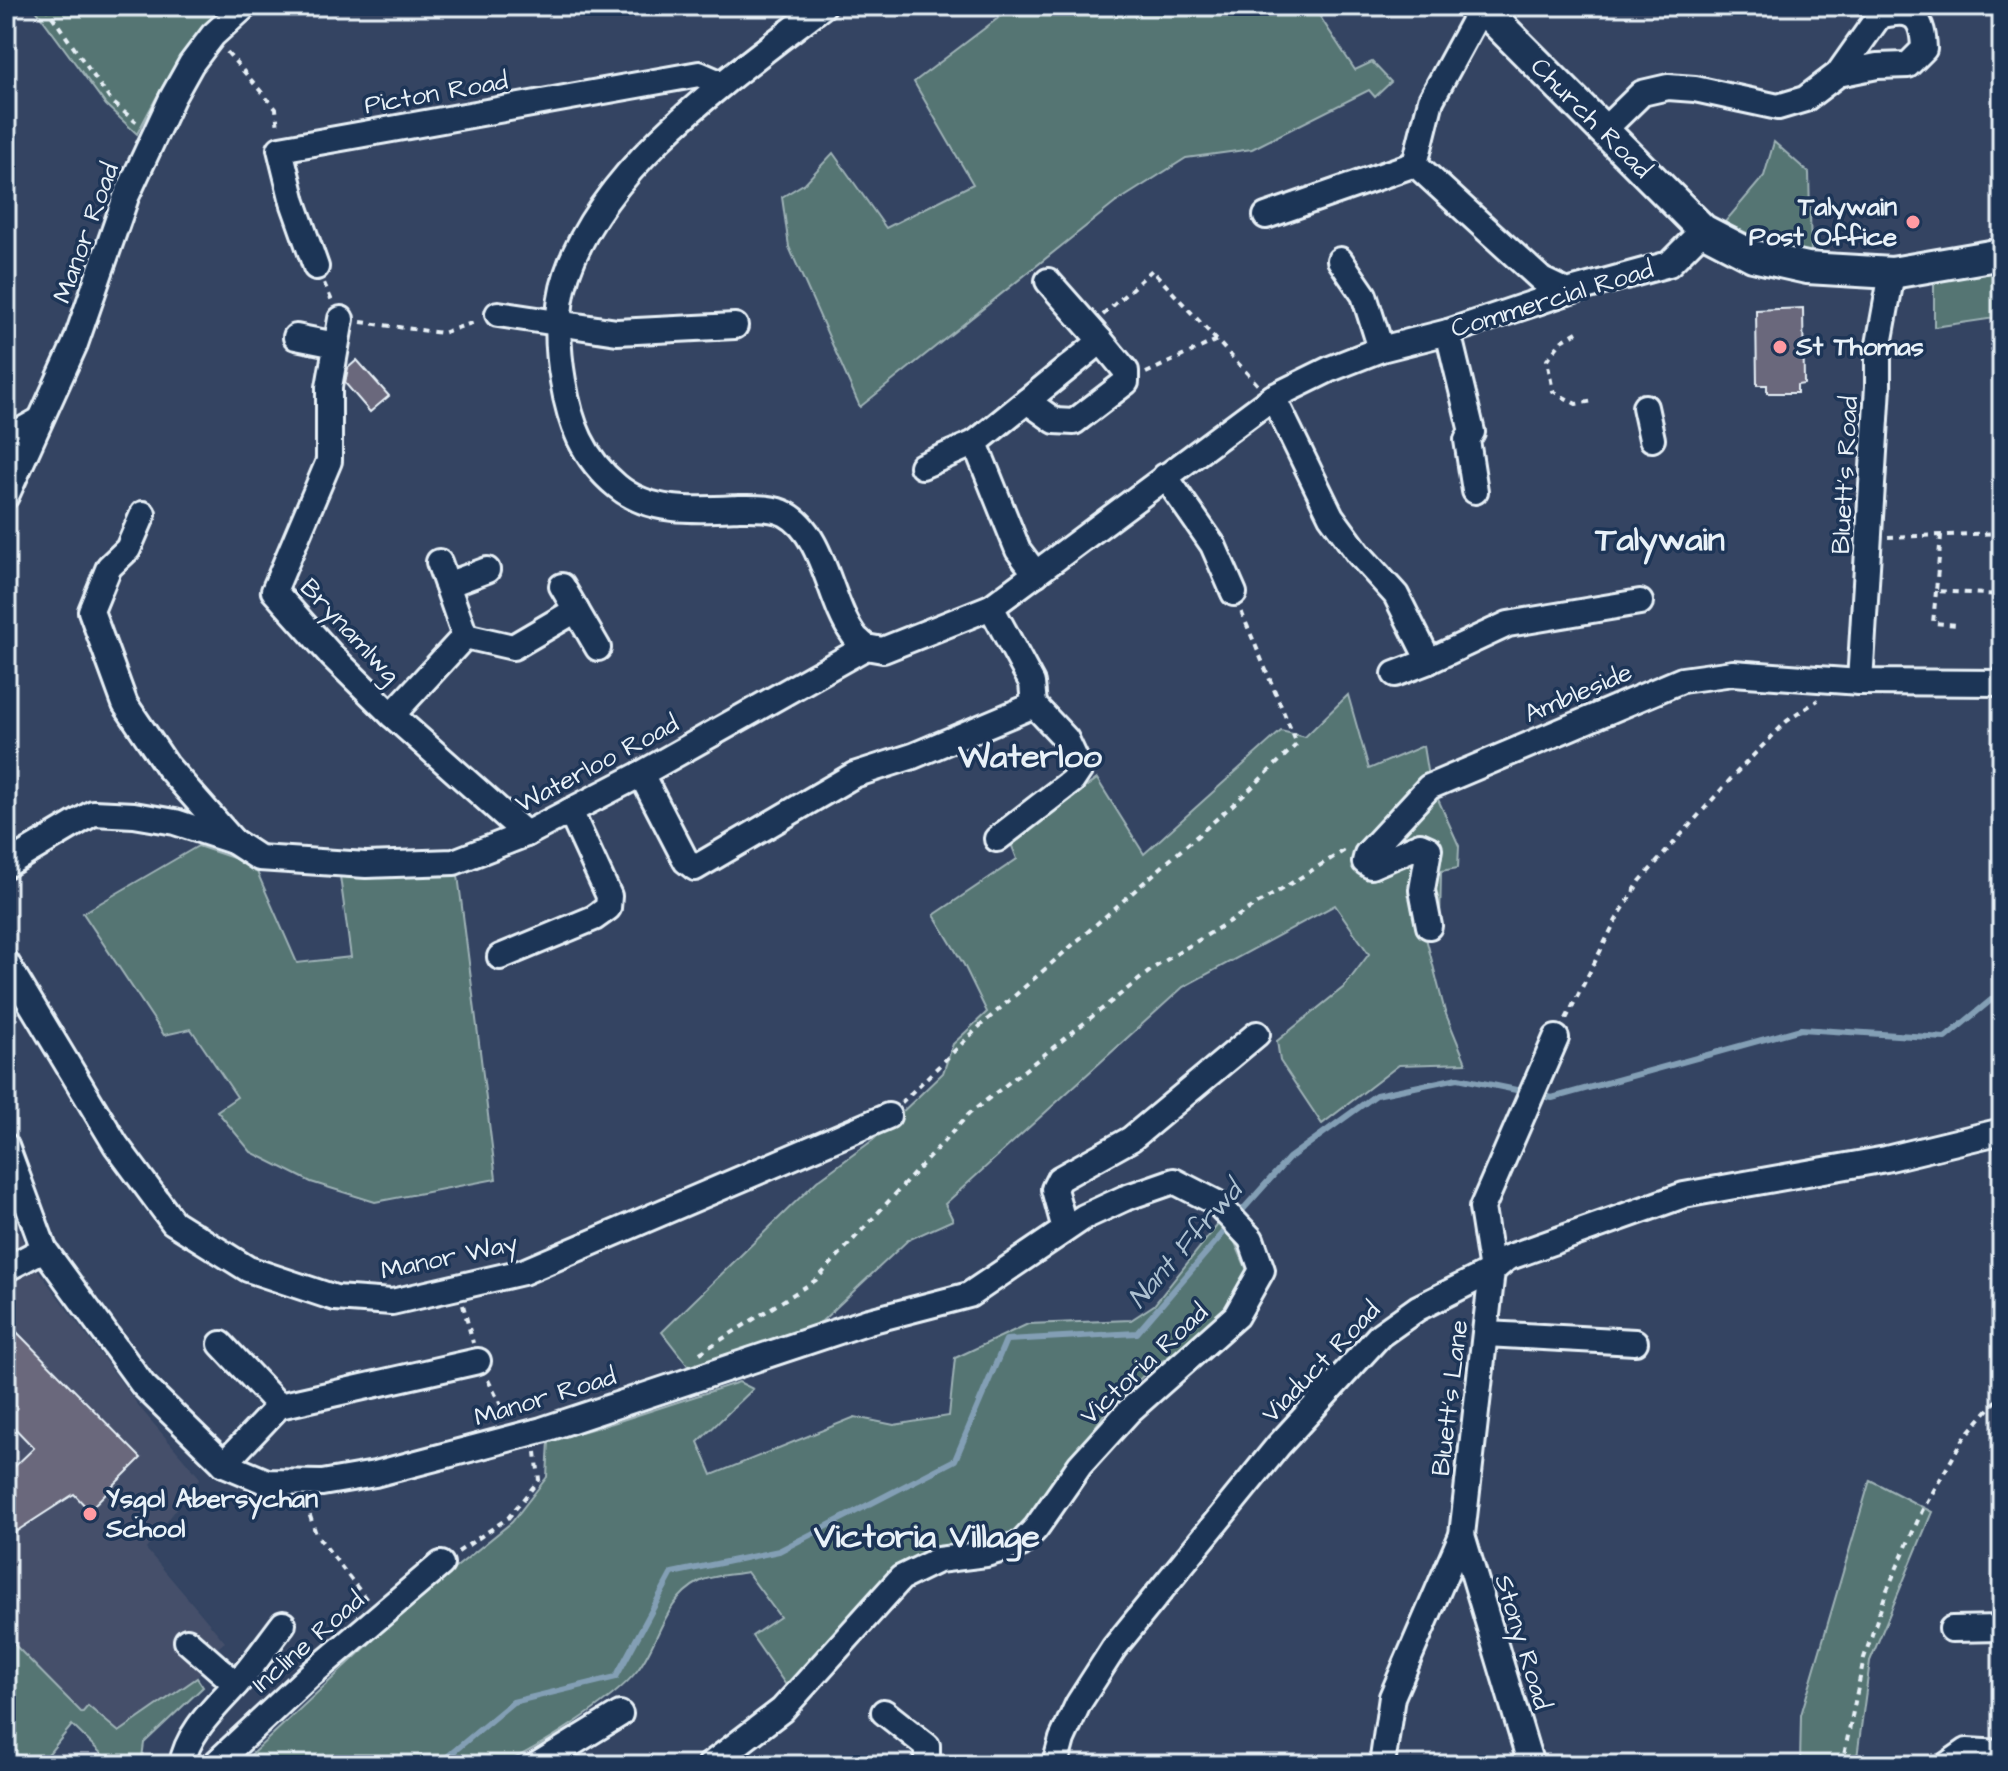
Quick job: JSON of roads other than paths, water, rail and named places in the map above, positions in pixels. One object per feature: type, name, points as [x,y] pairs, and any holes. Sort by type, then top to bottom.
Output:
[{"type":"main road","name":"Church Road","points":[[1481,7],[1703,230]]},
{"type":"main road","points":[[1703,230],[1753,256],[1807,268],[1892,273],[2002,254]]},
{"type":"street","name":"Manor Road","points":[[6,496],[75,344],[126,197],[155,135],[191,64],[213,35],[245,6]]},
{"type":"street","points":[[823,6],[722,84],[653,144],[594,217],[567,274],[558,325],[568,412],[587,455],[618,488],[653,505],[695,510],[760,507],[786,514],[807,533],[852,633],[866,647]]},
{"type":"street","points":[[1415,164],[1431,100],[1481,7]]},
{"type":"street","name":"Picton Road","points":[[316,267],[293,202],[280,149],[699,74],[722,84]]},
{"type":"street","points":[[1604,130],[1642,93],[1668,87],[1695,89],[1778,107],[1805,99],[1838,74]]},
{"type":"street","points":[[1266,216],[1415,164]]},
{"type":"street","points":[[1415,164],[1542,280],[1567,292]]},
{"type":"street","name":"Commercial Road","points":[[1165,476],[1273,397],[1330,369],[1381,349],[1448,332],[1567,292],[1669,264],[1703,230]]},
{"type":"street","points":[[1340,260],[1364,295],[1381,349]]},
{"type":"street","name":"Bluett's Road","points":[[1860,682],[1878,350],[1892,273]]},
{"type":"street","points":[[1027,401],[1055,421],[1074,422],[1126,382],[1126,371],[1048,281]]},
{"type":"street","points":[[498,314],[617,332],[735,326]]},
{"type":"street","name":"Brynamlwg","points":[[341,319],[329,387],[329,461],[274,591],[332,656],[392,715],[526,834]]},
{"type":"street","points":[[1448,332],[1472,432],[1467,440],[1475,491]]},
{"type":"street","points":[[922,466],[975,443],[1027,401],[1095,334]]},
{"type":"street","points":[[296,337],[336,345]]},
{"type":"street","points":[[1273,397],[1331,516],[1358,553],[1396,595],[1429,661]]},
{"type":"street","points":[[1645,407],[1652,439]]},
{"type":"street","points":[[6,439],[40,420]]},
{"type":"street","points":[[975,443],[1018,550],[1036,574]]},
{"type":"street","points":[[1165,476],[1213,545],[1234,593]]},
{"type":"street","name":"Waterloo Road","points":[[6,865],[93,813],[134,815],[175,822],[233,841],[259,858],[366,865],[454,862],[526,834],[641,774],[866,647],[883,650],[991,607],[1165,476]]},
{"type":"street","points":[[143,514],[128,549],[109,567],[91,611],[125,704],[167,766],[233,841]]},
{"type":"street","points":[[465,636],[443,574],[487,570]]},
{"type":"street","points":[[562,586],[598,648]]},
{"type":"street","points":[[1395,674],[1508,624],[1640,602]]},
{"type":"street","points":[[991,607],[1032,683],[1034,705],[1066,739],[1080,769],[1072,781],[997,839]]},
{"type":"street","points":[[465,636],[513,647],[576,610]]},
{"type":"street","points":[[392,715],[465,636]]},
{"type":"street","name":"Ambleside","points":[[1429,926],[1422,890],[1429,849],[1420,845],[1371,866],[1365,862],[1367,854],[1429,787],[1682,680],[1733,673],[1860,682],[2002,683]]},
{"type":"street","points":[[641,774],[686,861],[695,868],[854,775],[913,756],[1034,705]]},
{"type":"street","points":[[500,957],[594,918],[608,908],[609,896],[570,811]]},
{"type":"street","name":"Manor Way","points":[[6,962],[116,1145],[173,1222],[248,1269],[335,1298],[392,1302],[523,1272],[888,1116]]},
{"type":"street","points":[[1065,1229],[1054,1189],[1059,1179],[1131,1139],[1257,1034]]},
{"type":"street","name":"Bluett's Lane","points":[[1382,1765],[1392,1697],[1462,1535],[1492,1271],[1482,1208],[1556,1038]]},
{"type":"street","name":"Viaduct Road","points":[[1055,1765],[1062,1739],[1078,1704],[1114,1648],[1278,1446],[1380,1335],[1418,1308],[1492,1271],[1507,1258],[1684,1195],[1886,1159],[2002,1131]]},
{"type":"street","name":"Manor Road","points":[[6,1146],[44,1249],[143,1385],[224,1464],[267,1482],[322,1483],[375,1474],[533,1432],[869,1321],[969,1295],[1065,1229],[1125,1198],[1174,1181],[1217,1203],[1224,1211]]},
{"type":"street","name":"Victoria Road","points":[[710,1765],[782,1710],[901,1578],[938,1560],[986,1554],[1021,1544],[1080,1465],[1129,1411],[1236,1316],[1262,1270],[1251,1239],[1224,1211]]},
{"type":"street","points":[[6,1269],[44,1249]]},
{"type":"street","points":[[1486,1334],[1635,1342]]},
{"type":"street","points":[[221,1344],[279,1406]]},
{"type":"street","points":[[224,1464],[279,1406],[478,1361]]},
{"type":"street","name":"Stony Road","points":[[1462,1535],[1531,1765]]},
{"type":"street","name":"Incline Road","points":[[214,1765],[309,1676],[441,1564]]},
{"type":"street","points":[[182,1765],[183,1754],[209,1712],[236,1684],[283,1624]]},
{"type":"street","points":[[1952,1629],[2002,1628]]},
{"type":"street","points":[[187,1641],[236,1684]]},
{"type":"street","points":[[884,1712],[927,1746],[927,1765]]},
{"type":"street","points":[[537,1765],[620,1714]]},
{"type":"street","points":[[1947,1765],[1967,1751],[2002,1753]]},
{"type":"waterway","name":"Nant Ffrwd","points":[[1537,1094],[1552,1098],[1801,1029],[1945,1038],[2002,991]]},
{"type":"waterway","name":"Nant Ffrwd","points":[[1238,1215],[1289,1158],[1376,1095],[1458,1078],[1526,1092]]},
{"type":"waterway","name":"Nant Ffrwd","points":[[432,1765],[441,1762],[513,1702],[616,1677],[672,1573],[779,1551],[955,1460],[1006,1340],[1137,1333],[1231,1224]]},
{"type":"place","name":"Talywain Post Office","points":[[1913,222]]},
{"type":"place","name":"St Thomas","points":[[1780,347]]},
{"type":"place","name":"Ysgol Abersychan School","points":[[90,1514]]},
{"type":"district","name":"Talywain","points":[[1660,540]]},
{"type":"district","name":"Waterloo","points":[[1030,757]]},
{"type":"district","name":"Victoria Village","points":[[927,1537]]}]
